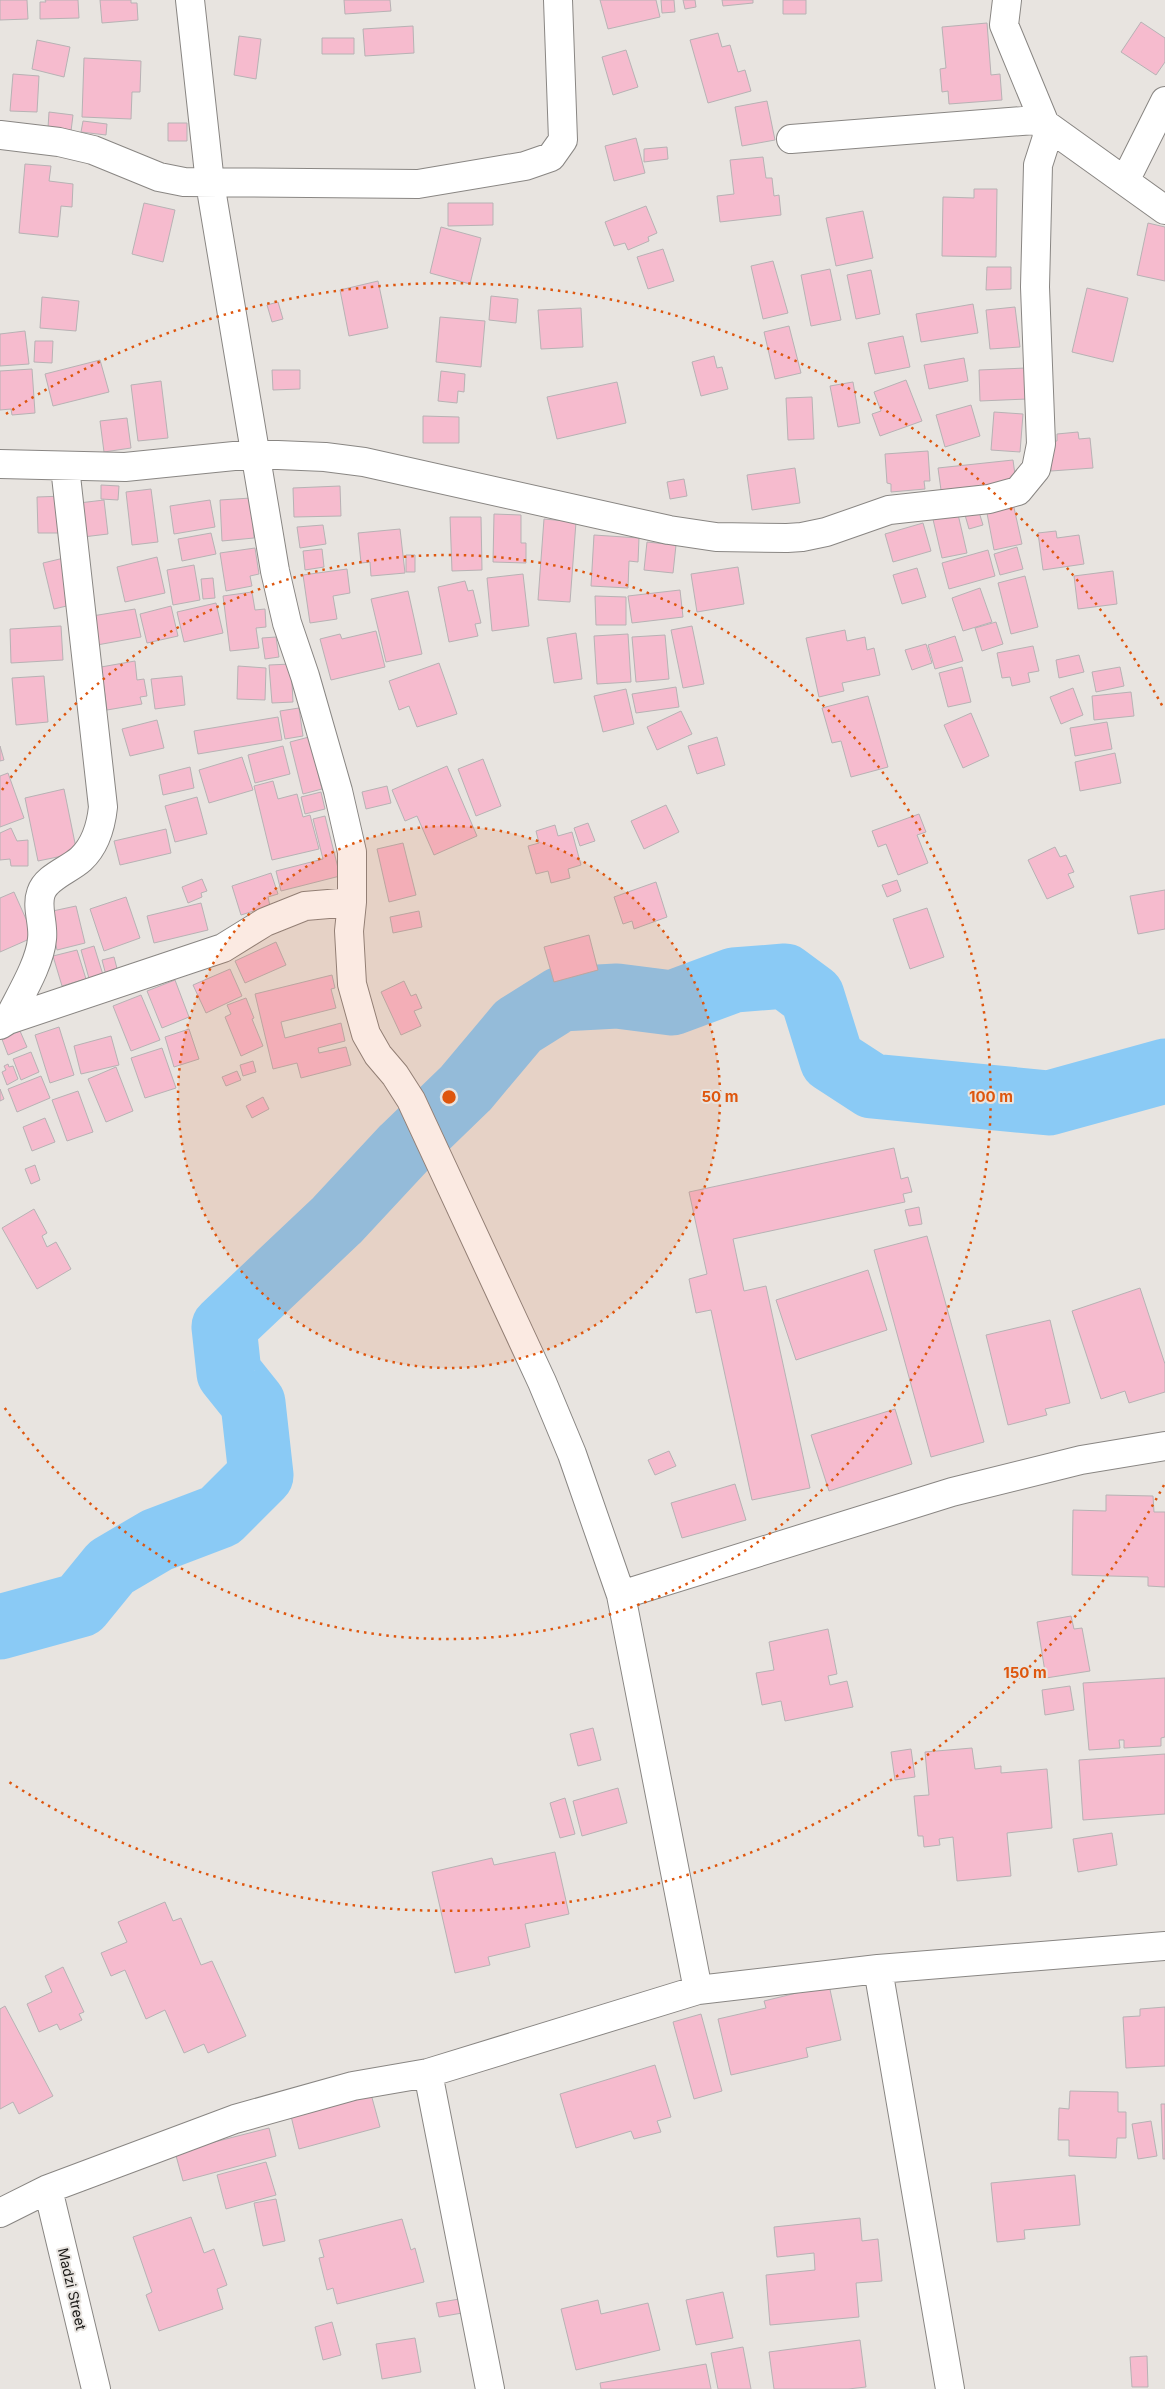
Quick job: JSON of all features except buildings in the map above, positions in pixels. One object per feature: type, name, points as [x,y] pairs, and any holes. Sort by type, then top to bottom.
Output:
[{"type":"street","points":[[190,0],[210,183],[275,571],[287,623],[305,676],[335,782],[352,852],[352,902],[349,931],[352,984],[366,1034],[378,1055],[395,1075],[411,1100],[518,1326],[572,1454],[621,1595],[698,1990]]},
{"type":"street","points":[[0,135],[59,142],[93,150],[159,177],[184,182],[418,184],[525,166],[551,157],[563,140],[558,0]]},
{"type":"street","points":[[0,464],[125,467],[254,454],[325,457],[364,462],[611,519],[669,530],[748,539],[802,537],[889,510],[989,499],[1018,491],[1036,469],[1040,444],[1035,287],[1038,165],[1046,137],[1045,124],[1004,25],[1007,0]]},
{"type":"street","points":[[1124,181],[1165,101]]},
{"type":"street","points":[[791,139],[1035,120],[1045,124],[1165,210]]},
{"type":"street","points":[[4,1022],[39,955],[42,940],[41,893],[49,882],[81,858],[92,845],[101,827],[103,807],[65,467]]},
{"type":"street","points":[[4,1022],[223,948],[265,922],[305,906],[352,902]]},
{"type":"street","points":[[621,1595],[952,1492],[1081,1460],[1165,1446]]},
{"type":"street","points":[[0,2213],[48,2189],[235,2119],[353,2086],[428,2073],[698,1990],[878,1969],[1165,1946]]},
{"type":"street","points":[[878,1969],[950,2389]]},
{"type":"street","points":[[428,2073],[490,2389]]},
{"type":"street","name":"Madzi Street","points":[[48,2189],[96,2389]]},
{"type":"waterway","points":[[0,1627],[80,1605],[111,1567],[157,1540],[220,1516],[261,1475],[253,1403],[229,1373],[224,1327],[337,1220],[404,1148],[466,1088],[518,1026],[561,999],[617,996],[672,1003],[734,980],[785,976],[812,996],[832,1060],[872,1086],[1049,1103],[1165,1071]]}]
